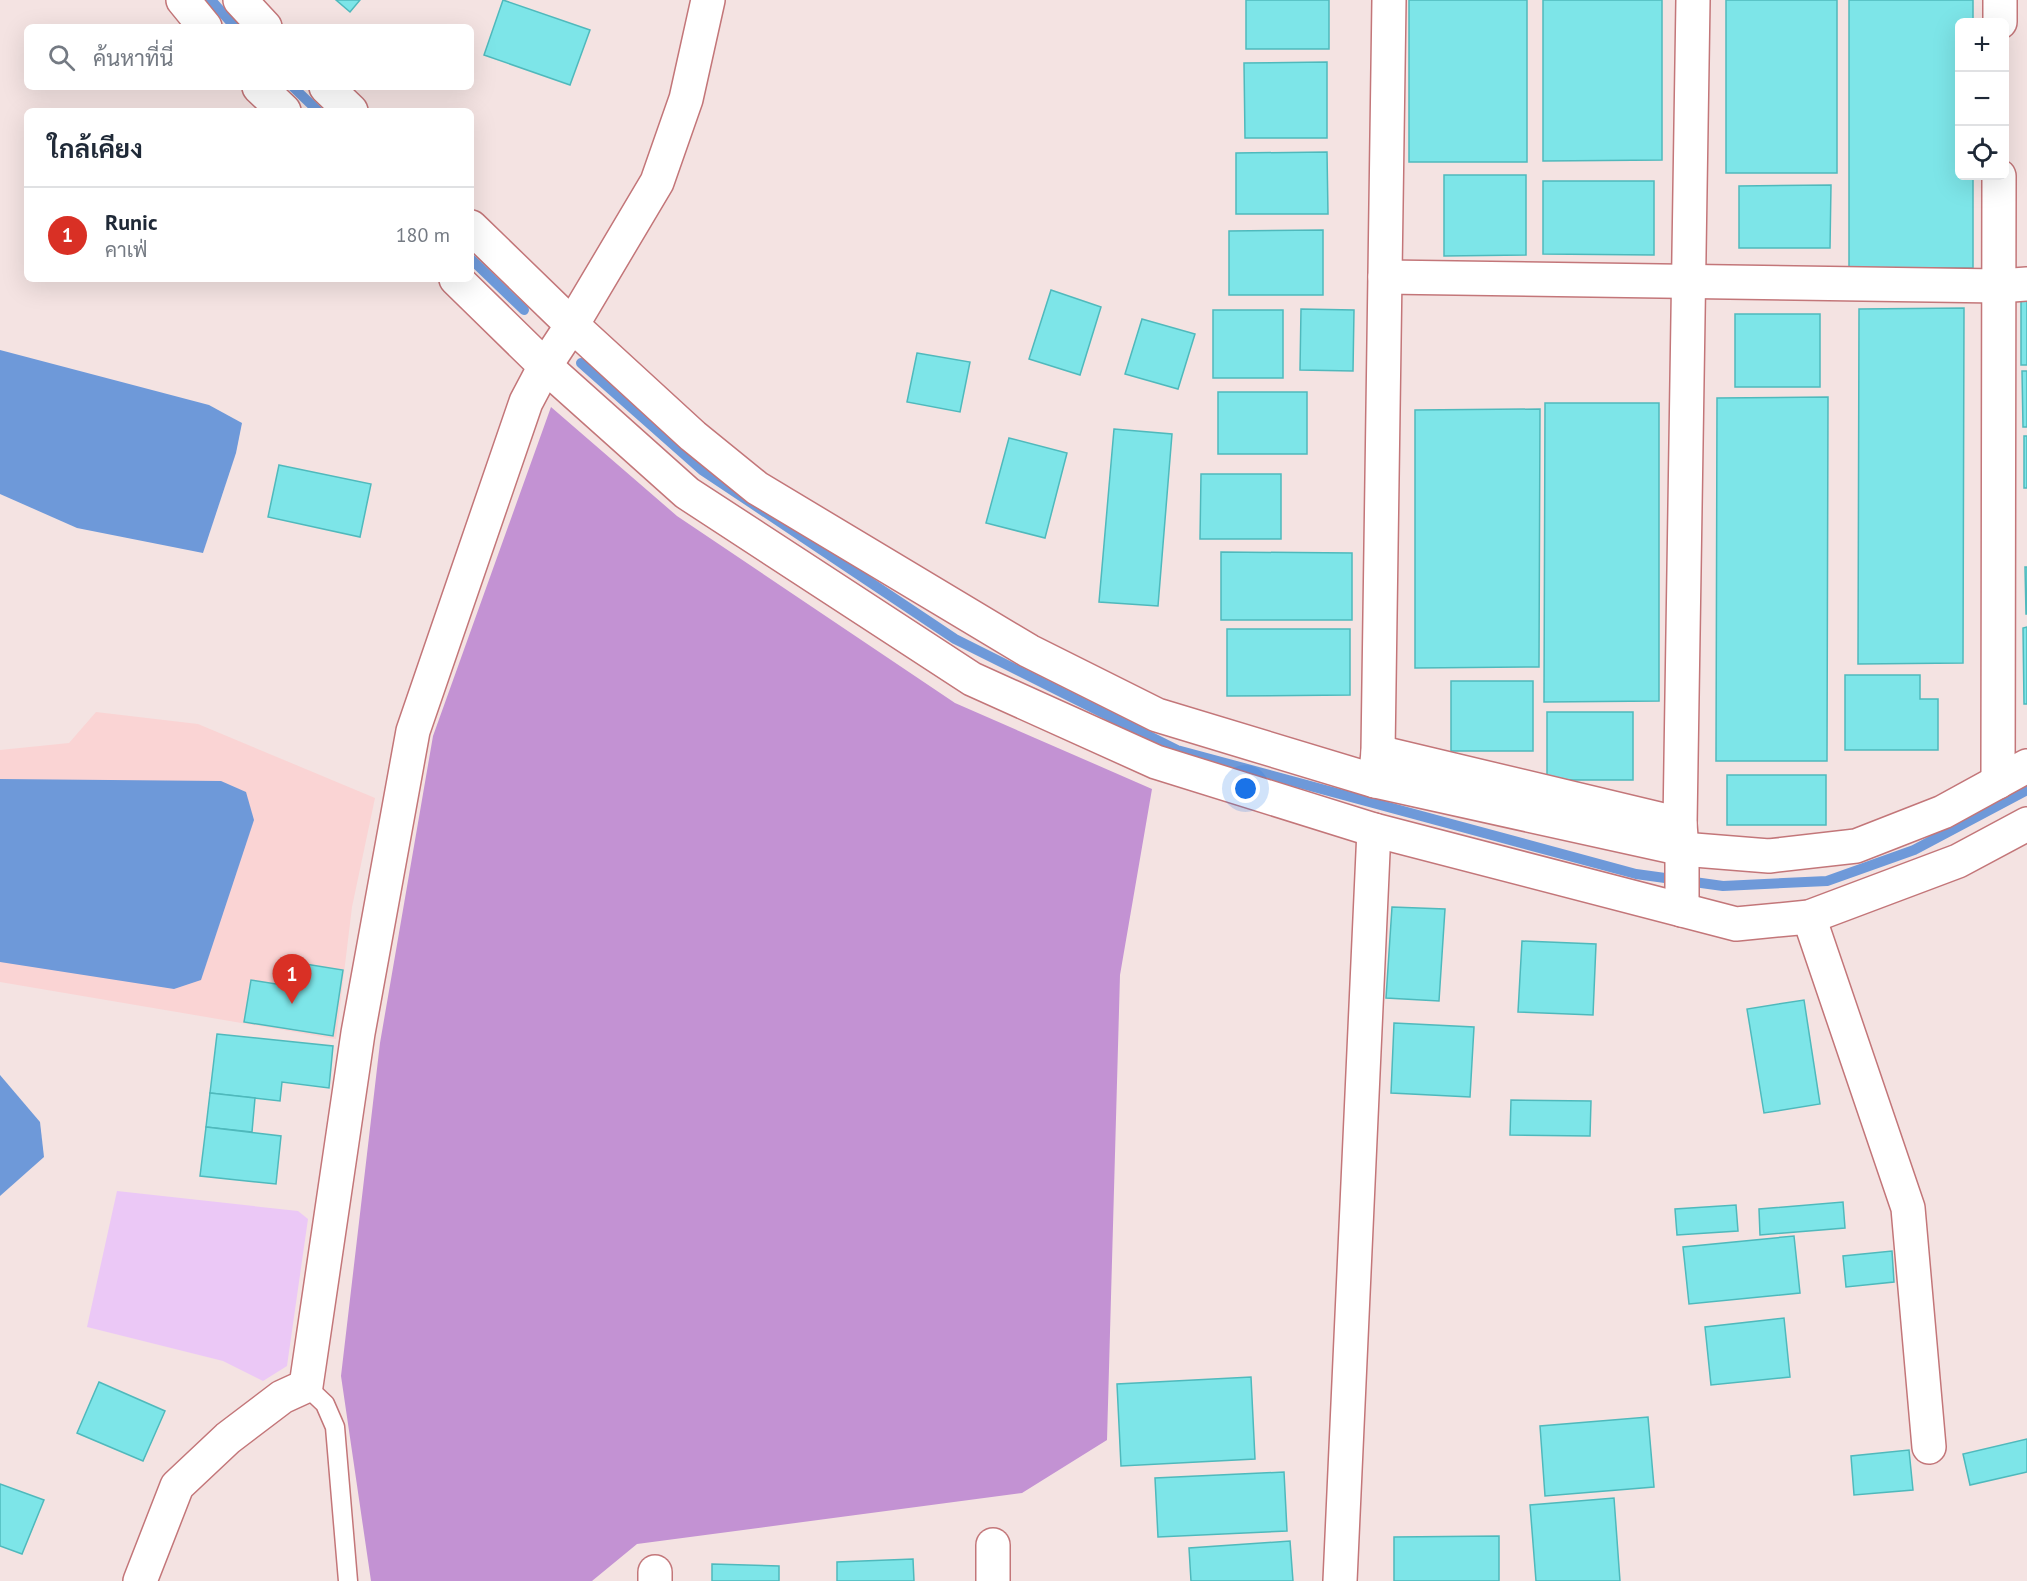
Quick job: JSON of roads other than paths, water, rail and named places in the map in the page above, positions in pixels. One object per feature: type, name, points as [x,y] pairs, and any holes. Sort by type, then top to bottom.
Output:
[{"type":"street","points":[[183,0],[203,24]]},
{"type":"street","points":[[240,0],[262,24]]},
{"type":"street","points":[[140,1581],[177,1486],[228,1438],[282,1397],[306,1386],[358,1033],[413,731],[526,402],[544,366],[572,325],[657,183],[686,99],[708,0]]},
{"type":"street","points":[[1376,767],[1389,0]]},
{"type":"street","points":[[1682,870],[1693,0]]},
{"type":"street","points":[[2000,0],[2000,18]]},
{"type":"street","points":[[262,90],[281,108]]},
{"type":"street","points":[[329,90],[348,108]]},
{"type":"street","points":[[1998,782],[2013,285],[2000,180]]},
{"type":"street","points":[[474,230],[572,325],[693,436],[757,488],[1029,651],[1157,715],[1376,767],[1682,870],[1736,924],[1809,917],[1958,861],[2027,824]]},
{"type":"street","points":[[1385,277],[2013,285]]},
{"type":"street","points":[[459,282],[544,366],[687,493],[972,679],[1155,762],[1374,830],[1682,870],[1768,855],[1856,846],[1943,812],[2027,766]]},
{"type":"street","points":[[1340,1581],[1374,830]]},
{"type":"street","points":[[1809,917],[1908,1208],[1929,1447]]},
{"type":"street","points":[[993,1545],[993,1581]]},
{"type":"lane","points":[[306,1386],[325,1404],[335,1427],[348,1581]]},
{"type":"water","points":[[0,350],[209,405],[242,423],[236,453],[203,553],[77,528],[0,494]]},
{"type":"water","points":[[0,779],[221,781],[246,792],[254,820],[201,980],[174,989],[0,962]]},
{"type":"water","points":[[0,1075],[40,1122],[44,1157],[0,1196]]},
{"type":"waterway","points":[[211,0],[232,24]]},
{"type":"waterway","points":[[296,90],[315,108]]},
{"type":"waterway","points":[[474,262],[524,310]]},
{"type":"waterway","points":[[581,363],[702,470],[955,639],[1177,750],[1636,874],[1723,886],[1827,881],[1914,850],[2027,790]]},
{"type":"place","name":"Runic","points":[[292,1004]]}]
